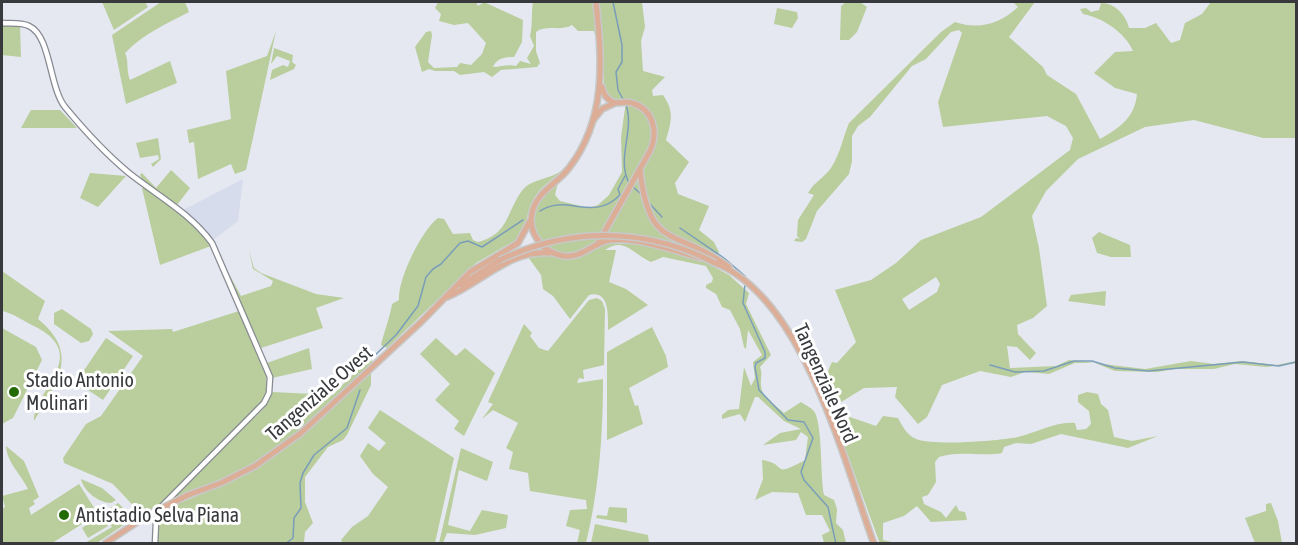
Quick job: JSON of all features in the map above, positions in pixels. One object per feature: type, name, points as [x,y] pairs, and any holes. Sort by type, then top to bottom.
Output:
[{"type":"main road","name":"Tangenziale Ovest","points":[[104,543],[148,515],[255,466],[285,446],[446,298],[478,265],[518,243],[531,220],[537,199],[561,177],[576,158],[593,120],[601,82],[601,41],[596,2]]},
{"type":"main road","points":[[2,23],[25,25],[38,34],[55,89],[63,105],[120,165],[189,216],[212,243],[266,365],[270,384],[266,399],[260,408],[160,507],[156,522],[155,543]]},
{"type":"main road","points":[[597,244],[654,140],[654,128],[650,117],[642,108],[631,103],[613,102],[605,96],[601,82]]},
{"type":"main road","points":[[593,120],[602,110],[620,102]]},
{"type":"main road","points":[[640,169],[645,203],[656,226],[672,237],[717,258],[741,279]]},
{"type":"main road","points":[[531,220],[540,243],[554,253]]},
{"type":"main road","name":"Tangenziale Nord","points":[[446,298],[500,260],[549,242],[602,235],[663,242],[716,263],[741,279],[771,306],[800,350],[847,466],[874,543]]},
{"type":"main road","name":"Tangenziale Ovest","points":[[446,298],[532,253],[580,255],[597,244],[611,240],[633,242],[716,263]]},
{"type":"shaded area","points":[[243,179],[238,221],[212,241],[183,210]]},
{"type":"green space","points":[[102,2],[145,2],[148,7],[114,30]]},
{"type":"green space","points":[[161,2],[185,2],[189,12],[147,35],[125,53],[128,73],[130,80],[170,61],[177,83],[126,104],[112,35]]},
{"type":"green space","points":[[438,2],[476,2],[478,6],[484,2],[523,20],[522,42],[514,57],[499,60],[493,67],[516,66],[520,61],[531,64],[527,58],[534,46],[530,36],[533,2],[594,2],[596,14],[600,13],[599,2],[642,2],[645,27],[641,41],[643,71],[665,77],[652,90],[653,96],[663,95],[667,101],[671,117],[666,140],[689,162],[675,183],[678,194],[709,206],[699,230],[714,242],[719,252],[709,264],[729,275],[749,293],[746,304],[771,355],[760,367],[764,394],[784,413],[801,402],[812,409],[816,416],[820,436],[824,495],[834,500],[837,509],[836,523],[843,530],[846,543],[824,543],[822,535],[830,531],[822,515],[806,515],[798,493],[772,492],[755,500],[763,479],[762,460],[775,464],[780,469],[794,466],[805,460],[808,437],[801,432],[796,440],[763,445],[780,433],[801,429],[784,421],[758,397],[755,397],[745,422],[740,414],[722,419],[722,415],[728,410],[739,409],[744,367],[751,386],[755,378],[753,362],[762,355],[748,330],[746,349],[744,347],[740,329],[730,310],[722,307],[716,294],[706,288],[713,278],[706,266],[663,257],[651,262],[629,248],[618,245],[605,250],[616,250],[609,282],[626,289],[648,305],[608,330],[606,305],[601,296],[589,295],[570,319],[553,296],[543,289],[541,275],[528,257],[546,254],[574,258],[587,254],[605,243],[633,244],[633,240],[611,238],[601,241],[619,210],[616,208],[595,244],[576,254],[561,254],[548,248],[539,237],[534,223],[535,209],[542,194],[558,182],[555,195],[560,201],[589,208],[598,205],[609,195],[622,172],[621,137],[626,101],[615,100],[604,91],[603,41],[599,42],[599,74],[595,107],[585,138],[564,168],[582,139],[594,103],[598,65],[594,31],[578,31],[572,25],[536,32],[536,51],[540,63],[537,67],[501,70],[492,77],[484,72],[460,75],[454,71],[429,69],[422,72],[415,47],[426,32],[431,31],[432,35],[428,62],[434,68],[457,67],[460,63],[471,65],[482,54],[486,43],[468,23],[454,25],[439,21],[441,14],[435,8]]},
{"type":"green space","points":[[846,2],[860,2],[867,7],[857,32],[849,40],[840,40],[841,6]]},
{"type":"green space","points":[[1013,2],[1035,2],[1009,37],[1043,67],[1047,75],[1076,94],[1100,139],[1114,131],[1130,115],[1137,94],[1115,88],[1094,73],[1115,52],[1133,51],[1118,32],[1105,22],[1083,14],[1080,9],[1086,8],[1091,12],[1099,10],[1101,3],[1111,5],[1123,14],[1129,28],[1145,28],[1156,23],[1171,43],[1180,40],[1185,23],[1202,14],[1211,2],[1296,2],[1296,138],[1263,138],[1194,120],[1145,127],[1078,159],[1046,191],[1032,216],[1047,306],[1033,318],[1017,325],[1018,334],[1036,353],[1030,360],[1017,347],[1007,346],[1010,368],[1056,366],[1069,360],[1094,363],[1075,363],[1049,374],[1025,372],[1011,377],[980,371],[942,385],[927,417],[918,424],[895,397],[897,387],[864,388],[833,407],[826,384],[829,368],[832,362],[837,363],[856,342],[835,290],[871,280],[896,263],[921,240],[981,217],[1070,150],[1073,138],[1066,126],[1047,116],[943,127],[938,102],[962,33],[959,30],[951,32],[926,59],[912,66],[870,117],[858,126],[852,136],[852,161],[849,174],[817,211],[806,239],[802,242],[794,241],[796,238],[800,239],[797,236],[798,220],[814,195],[808,193],[831,168],[849,123],[941,32],[955,22],[972,25],[989,24],[1004,18],[1018,7]],"holes":[[[936,277],[940,284],[937,292],[909,310],[902,299]]]},
{"type":"green space","points":[[777,8],[797,12],[798,18],[792,28],[774,24]]},
{"type":"green space","points":[[2,24],[20,26],[21,57],[2,55]]},
{"type":"green space","points":[[276,31],[246,170],[235,174],[231,164],[198,179],[194,142],[189,143],[187,130],[231,119],[226,71],[267,56]]},
{"type":"green space","points":[[274,48],[293,55],[292,62],[296,65],[294,69],[270,80],[272,70],[283,65],[288,67],[290,61],[277,56],[271,64]]},
{"type":"green space","points":[[31,110],[60,110],[77,128],[21,128]]},
{"type":"green space","points":[[158,138],[161,159],[153,167],[151,164],[159,159],[158,155],[140,158],[136,143]]},
{"type":"green space","points":[[564,168],[534,198],[521,237],[476,263],[387,348],[381,345],[392,304],[399,300],[406,269],[431,224],[438,218],[444,219],[453,234],[470,233],[473,240],[478,242],[495,234],[501,228],[525,187],[554,175]]},
{"type":"green space","points":[[171,170],[190,188],[177,205],[142,179],[140,175],[142,173],[156,188]]},
{"type":"green space","points":[[90,173],[126,176],[98,207],[80,198]]},
{"type":"green space","points":[[142,188],[147,188],[196,226],[211,246],[160,265]]},
{"type":"green space","points":[[1099,232],[1130,245],[1131,257],[1111,257],[1097,253],[1092,238]]},
{"type":"green space","points":[[249,250],[254,268],[261,273],[316,294],[344,298],[316,308],[323,328],[261,348],[223,263],[241,296],[271,286],[273,281],[253,269]]},
{"type":"green space","points":[[2,271],[45,301],[38,319],[51,332],[62,356],[57,381],[34,421],[36,409],[56,373],[60,361],[59,350],[52,338],[36,327],[2,311]]},
{"type":"green space","points":[[1106,291],[1105,306],[1068,301],[1071,295]]},
{"type":"green space","points":[[597,298],[602,301],[605,309],[604,365],[583,370],[584,379],[579,378],[577,383],[603,379],[601,441],[597,482],[586,543],[577,543],[580,530],[566,526],[570,510],[587,509],[586,500],[530,491],[528,473],[509,469],[513,452],[506,448],[518,423],[493,410],[482,419],[493,404],[488,402],[524,324],[532,333],[530,336],[539,348],[548,351],[589,300]]},
{"type":"green space","points":[[62,309],[91,329],[93,334],[89,341],[81,343],[54,324],[54,313]]},
{"type":"green space","points":[[239,311],[261,358],[267,383],[265,395],[259,406],[161,504],[142,515],[113,484],[64,463],[63,458],[86,424],[101,416],[143,356],[108,331],[172,329],[173,332]]},
{"type":"green space","points":[[652,327],[666,356],[668,367],[629,388],[635,406],[638,405],[643,424],[607,440],[607,352]]},
{"type":"green space","name":"Stadio Antonio Molinari","points":[[2,328],[36,347],[42,360],[13,418],[2,424]]},
{"type":"green space","points":[[106,338],[133,356],[103,400],[76,382]]},
{"type":"green space","points":[[436,338],[456,356],[465,348],[495,373],[464,436],[454,429],[459,421],[435,400],[450,384],[420,354]]},
{"type":"green space","points":[[309,348],[312,369],[272,378],[267,363]]},
{"type":"green space","points":[[367,359],[374,362],[321,412],[263,458],[219,481],[171,499],[263,409],[273,392],[333,395]]},
{"type":"green space","points":[[1191,361],[1214,364],[1241,361],[1276,365],[1296,361],[1296,363],[1266,367],[1235,364],[1214,369],[1175,369],[1157,372],[1115,371],[1095,363],[1145,369]]},
{"type":"green space","points":[[371,373],[371,385],[347,435],[343,440],[328,447],[305,477],[305,502],[313,523],[305,532],[304,543],[157,544],[161,511],[234,480],[281,452]]},
{"type":"green space","points":[[1087,392],[1098,394],[1101,404],[1108,410],[1114,437],[1132,441],[1158,436],[1128,448],[1061,434],[1031,444],[1016,443],[1004,447],[1002,453],[955,454],[939,457],[935,462],[936,482],[928,495],[922,497],[924,504],[941,512],[946,518],[956,505],[959,511],[965,512],[967,520],[931,522],[917,506],[904,516],[883,523],[883,540],[896,543],[880,544],[835,420],[846,421],[850,417],[876,426],[883,416],[898,418],[910,435],[925,441],[964,442],[1003,439],[1067,423],[1075,423],[1077,430],[1086,429],[1091,424],[1089,411],[1078,402],[1078,395]]},
{"type":"green space","points":[[380,410],[454,458],[435,543],[343,544],[341,540],[352,527],[368,516],[388,487],[373,474],[360,456],[368,443],[379,451],[386,443],[368,428]]},
{"type":"green space","points":[[6,446],[24,461],[39,497],[29,508],[31,515],[79,484],[98,514],[52,543],[2,543],[2,509],[5,507],[2,496],[28,489],[12,463]]},
{"type":"green space","points":[[461,448],[493,462],[487,481],[459,470],[448,525],[470,531],[482,510],[508,515],[506,528],[475,535],[447,533],[443,543],[439,543]]},
{"type":"green space","points":[[81,479],[102,488],[116,500],[111,503],[96,498],[85,487]]},
{"type":"green space","points":[[118,503],[134,518],[97,543],[85,543],[112,527],[103,513]]},
{"type":"green space","points":[[1271,503],[1278,521],[1282,543],[1255,543],[1245,518],[1266,511],[1266,504]]},
{"type":"green space","points":[[609,507],[627,508],[627,523],[596,518],[597,515],[607,516]]},
{"type":"green space","points":[[101,515],[108,526],[88,538],[82,528]]},
{"type":"green space","points":[[595,524],[648,535],[649,543],[591,543]]},
{"type":"waterway","points":[[613,2],[622,45],[622,62],[616,72],[618,90],[624,101]]},
{"type":"waterway","points":[[626,105],[628,124],[624,164],[629,183]]},
{"type":"waterway","points":[[540,211],[550,206],[590,208],[610,203],[620,195],[618,189],[625,176]]},
{"type":"waterway","points":[[632,186],[642,195]]},
{"type":"waterway","points":[[649,203],[662,217]]},
{"type":"waterway","points":[[371,359],[396,335],[418,306],[426,277],[460,243],[468,241],[482,247],[523,220]]},
{"type":"waterway","points":[[680,228],[724,258],[745,276]]},
{"type":"waterway","points":[[745,284],[743,303],[765,352],[765,358],[756,363],[755,367],[759,390],[788,420],[804,422],[813,438],[801,472],[804,480],[828,507],[836,544]]},
{"type":"waterway","points":[[990,365],[1015,372],[1044,371],[1074,361],[1092,361],[1115,368],[1148,371],[1243,362],[1279,366],[1296,362]]},
{"type":"waterway","points":[[285,544],[293,538],[294,518],[301,508],[300,483],[303,473],[314,455],[347,428],[360,390]]},
{"type":"place","name":"Stadio Antonio Molinari","points":[[14,392]]},
{"type":"place","name":"Antistadio Selva Piana","points":[[64,515]]}]
